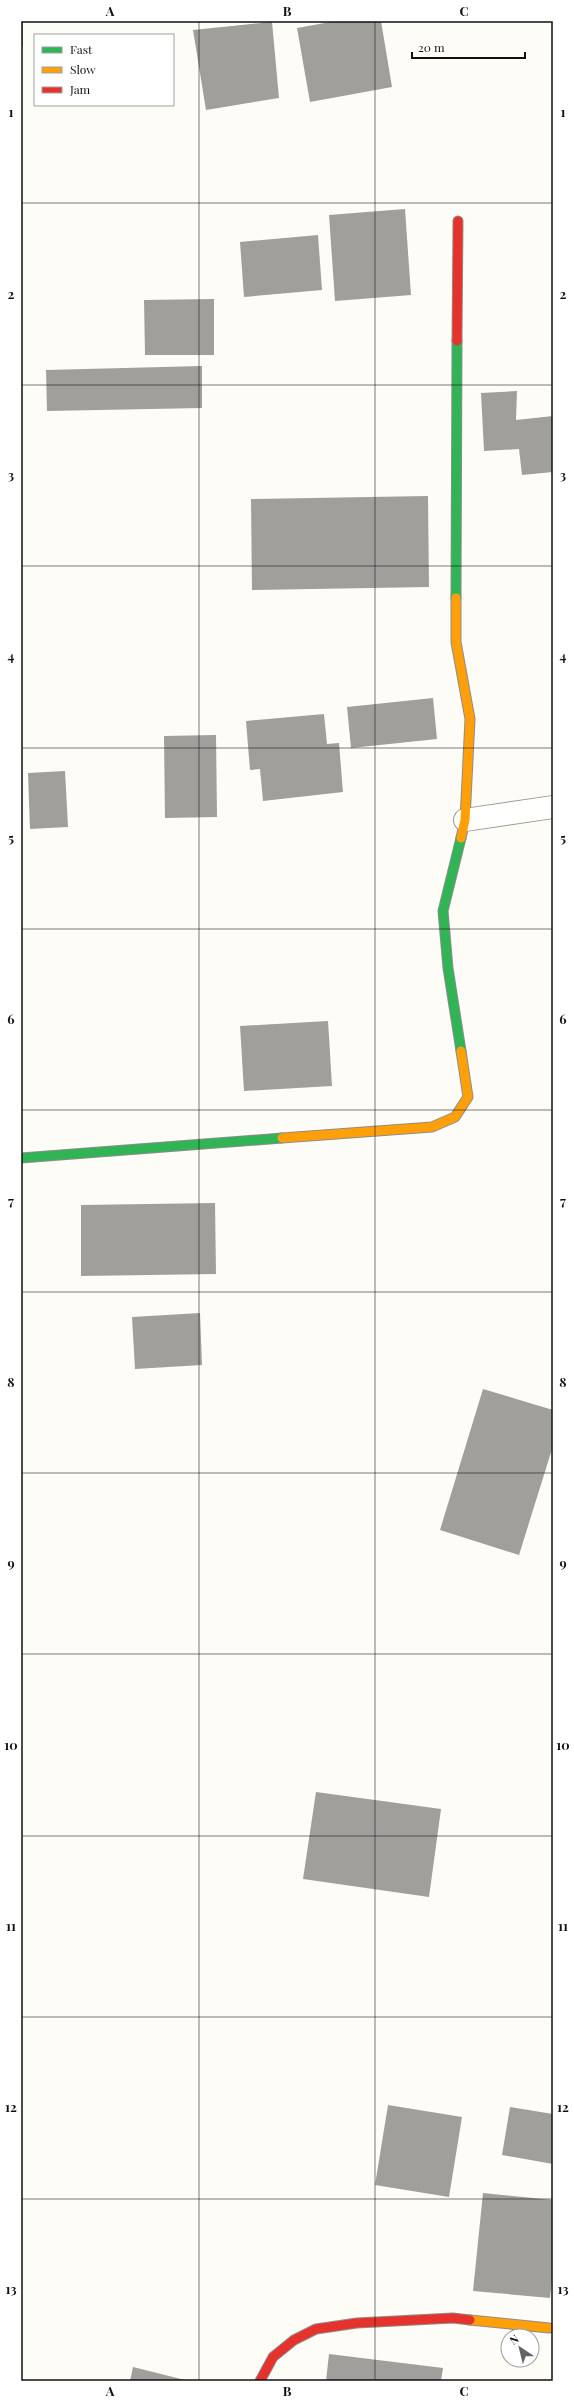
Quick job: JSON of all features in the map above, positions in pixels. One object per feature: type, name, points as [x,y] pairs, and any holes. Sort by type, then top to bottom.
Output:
[{"type":"street","points":[[21,1158],[432,1127],[456,1117],[468,1097],[448,968],[443,911],[465,820],[470,719],[456,642],[458,221]]},
{"type":"street","points":[[465,820],[553,807]]},
{"type":"street","points":[[260,2381],[273,2357],[294,2340],[316,2329],[357,2323],[452,2318],[549,2328]]},
{"type":"building","points":[[21,21],[23,21],[23,46],[21,46]]},
{"type":"building","points":[[336,21],[381,21],[392,87],[310,102],[297,28]]},
{"type":"building","points":[[272,22],[279,98],[206,110],[193,30]]},
{"type":"building","points":[[405,209],[411,295],[335,301],[329,215]]},
{"type":"building","points":[[318,235],[322,290],[244,297],[240,242]]},
{"type":"building","points":[[214,299],[214,355],[145,355],[144,300]]},
{"type":"building","points":[[202,366],[202,408],[47,411],[46,370]]},
{"type":"building","points":[[517,391],[516,420],[553,416],[553,472],[522,475],[519,449],[484,451],[481,393]]},
{"type":"building","points":[[428,496],[429,587],[252,590],[251,499]]},
{"type":"building","points":[[433,698],[437,739],[351,748],[347,707]]},
{"type":"building","points":[[324,714],[327,744],[339,743],[343,792],[263,801],[260,769],[250,770],[246,721]]},
{"type":"building","points":[[216,735],[217,817],[165,818],[164,736]]},
{"type":"building","points":[[65,771],[68,827],[30,829],[28,773]]},
{"type":"building","points":[[328,1021],[332,1086],[244,1091],[240,1026]]},
{"type":"building","points":[[215,1203],[216,1274],[81,1276],[81,1205]]},
{"type":"building","points":[[200,1313],[202,1365],[135,1369],[132,1317]]},
{"type":"building","points":[[483,1389],[553,1410],[553,1446],[519,1555],[440,1530]]},
{"type":"building","points":[[316,1792],[441,1809],[429,1897],[303,1879]]},
{"type":"building","points":[[388,2105],[462,2117],[449,2197],[375,2185]]},
{"type":"building","points":[[510,2107],[553,2114],[553,2164],[502,2155]]},
{"type":"building","points":[[483,2193],[553,2200],[553,2270],[550,2298],[473,2291]]},
{"type":"building","points":[[329,2354],[443,2368],[441,2381],[326,2381]]},
{"type":"building","points":[[133,2367],[185,2380],[185,2381],[130,2381]]},
{"type":"traffic: fast","points":[[456,598],[457,341]]},
{"type":"traffic: fast","points":[[461,838],[443,911],[448,968],[461,1051]]},
{"type":"traffic: fast","points":[[21,1158],[282,1138]]},
{"type":"traffic: slow","points":[[456,598],[456,642],[470,719],[465,820],[461,838]]},
{"type":"traffic: slow","points":[[282,1138],[432,1127],[455,1117],[468,1097],[461,1051]]},
{"type":"traffic: slow","points":[[470,2320],[549,2328]]},
{"type":"traffic: jam","points":[[457,341],[458,221]]},
{"type":"traffic: jam","points":[[260,2381],[273,2357],[294,2340],[316,2329],[357,2323],[453,2318],[470,2320]]}]
